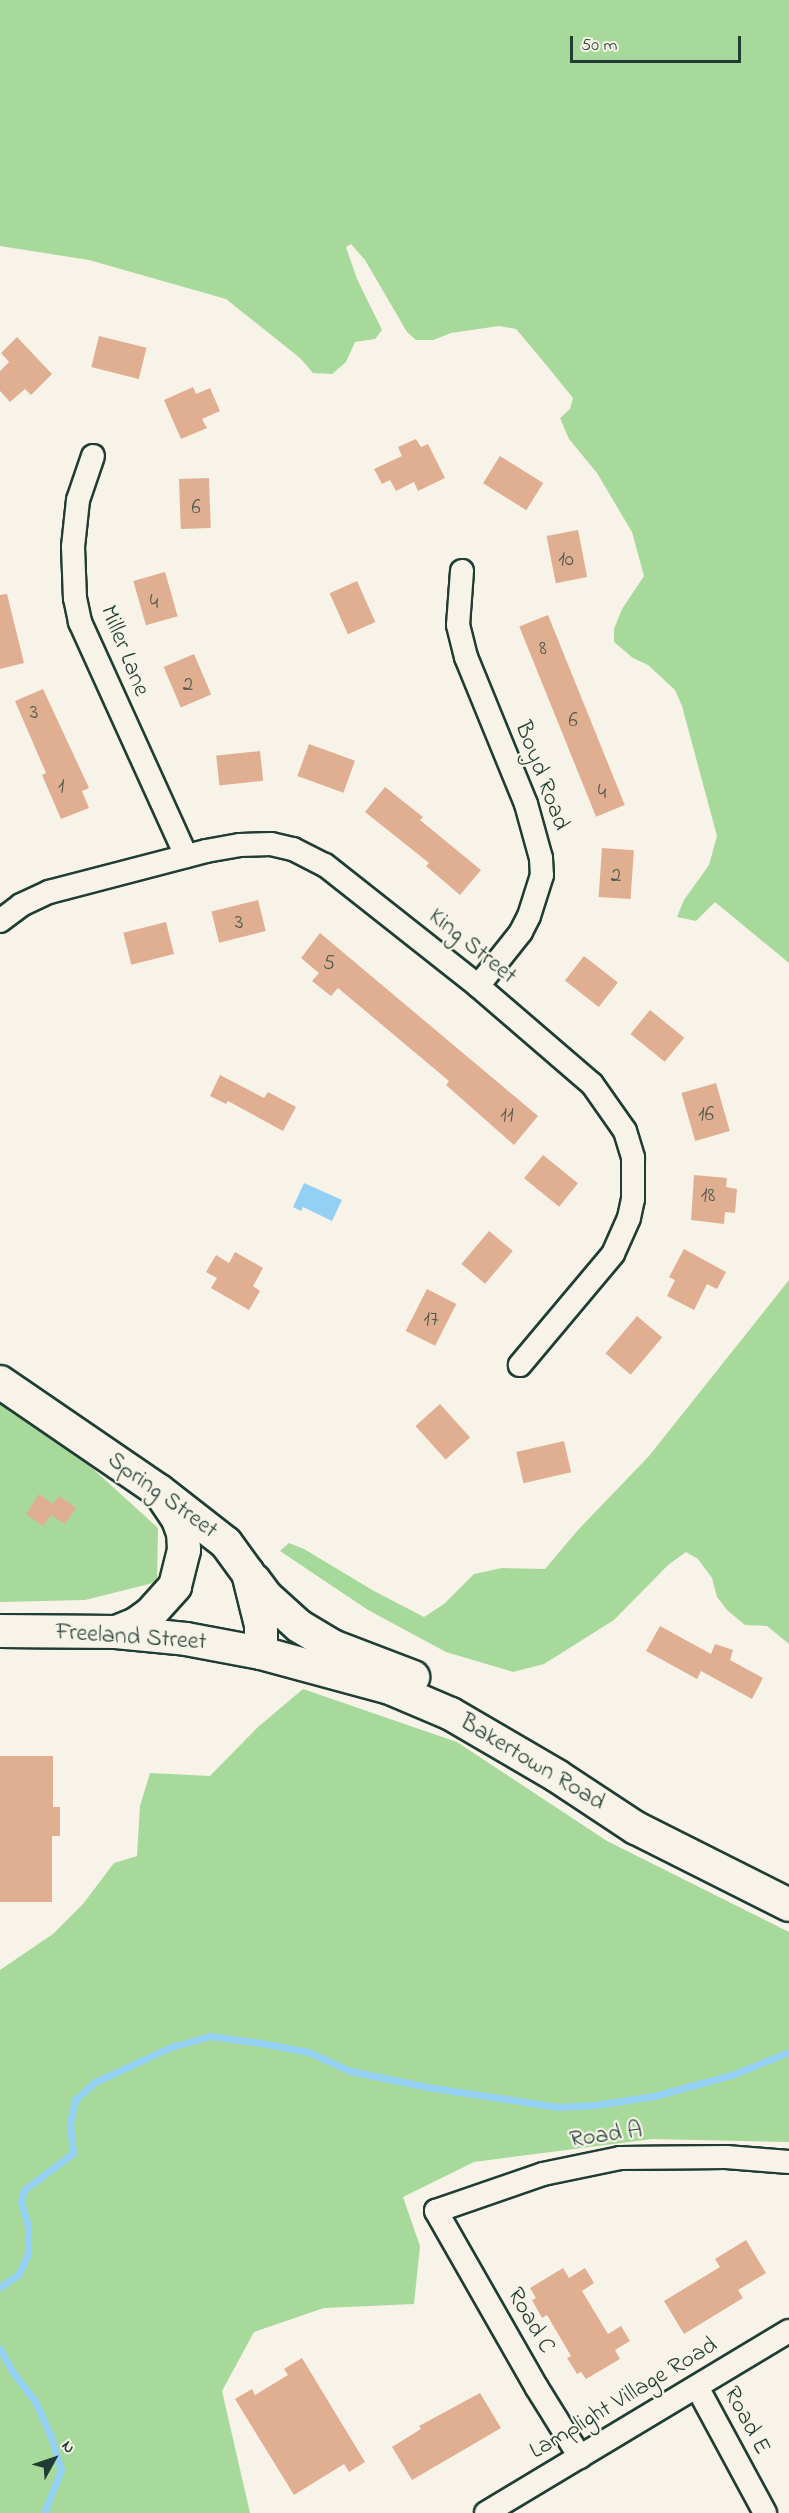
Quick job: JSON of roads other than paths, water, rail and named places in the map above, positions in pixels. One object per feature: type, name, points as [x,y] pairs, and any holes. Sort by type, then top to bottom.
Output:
[{"type":"street","name":"Miller Lane","points":[[93,456],[78,500],[73,547],[75,598],[80,622],[186,855]]},
{"type":"street","name":"Boyd Road","points":[[462,571],[458,625],[466,657],[526,804],[541,858],[542,875],[529,916],[521,932],[478,986]]},
{"type":"street","name":"King Street","points":[[0,921],[21,905],[49,892],[186,855],[271,844],[301,852],[344,878],[478,986],[592,1084],[625,1131],[633,1158],[633,1199],[629,1218],[613,1254],[520,1365]]},
{"type":"street","name":"Spring Street","points":[[0,1382],[158,1490],[226,1543],[248,1573],[261,1624],[261,1653]]},
{"type":"street","points":[[116,1632],[136,1624],[164,1600],[175,1586],[181,1569],[183,1533],[178,1519],[158,1490]]},
{"type":"street","points":[[248,1573],[284,1614],[332,1646],[462,1697],[494,1714],[527,1743],[557,1776]]},
{"type":"street","name":"Freeland Street","points":[[0,1631],[116,1632],[186,1639],[261,1653]]},
{"type":"street","name":"Bakertown Road","points":[[261,1653],[346,1676],[420,1700],[466,1722],[557,1776],[636,1828],[789,1905]]},
{"type":"street","name":"Road A","points":[[436,2211],[543,2174],[620,2158],[691,2156],[789,2162]]},
{"type":"street","name":"Road C","points":[[436,2211],[537,2388],[580,2457]]},
{"type":"street","name":"Lamplight Village Road","points":[[486,2513],[789,2331]]},
{"type":"street","name":"Road E","points":[[697,2387],[765,2513]]},
{"type":"water","points":[[304,1183],[342,1200],[332,1221],[303,1207],[301,1211],[293,1207]]},
{"type":"waterway","points":[[0,2287],[18,2275],[28,2254],[28,2226],[21,2202],[24,2190],[73,2153],[70,2123],[75,2100],[95,2082],[171,2047],[210,2036],[261,2043],[308,2052],[350,2071],[427,2087],[557,2107],[595,2105],[654,2096],[732,2075],[789,2052]]},
{"type":"waterway","points":[[0,2349],[14,2374],[35,2401],[51,2437],[61,2470],[44,2513]]}]
